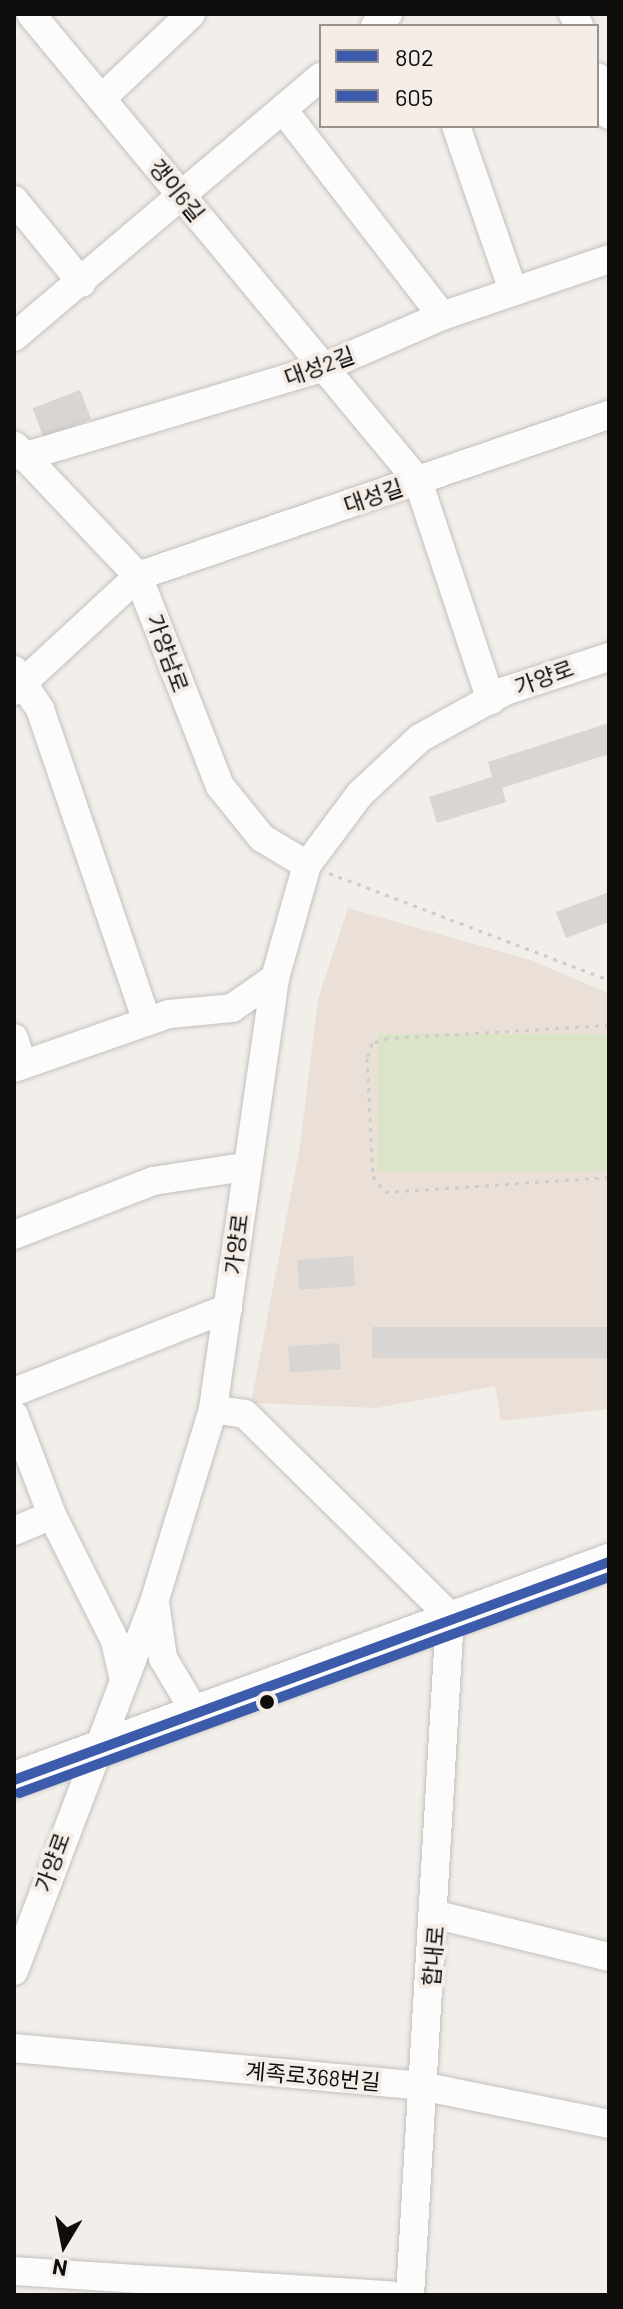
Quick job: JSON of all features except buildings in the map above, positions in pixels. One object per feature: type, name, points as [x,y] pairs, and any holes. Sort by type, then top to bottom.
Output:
[{"type":"main road","points":[[14,1780],[193,1709],[609,1562]]},
{"type":"street","name":"갱이6길","points":[[31,14],[103,97],[322,368],[418,481]]},
{"type":"street","points":[[103,97],[191,14]]},
{"type":"street","points":[[14,337],[285,112],[319,79]]},
{"type":"street","points":[[599,83],[609,115]]},
{"type":"street","points":[[285,112],[442,316]]},
{"type":"street","points":[[457,128],[513,291]]},
{"type":"street","points":[[14,200],[82,283]]},
{"type":"street","name":"대성2길","points":[[19,451],[322,368],[442,316],[609,259]]},
{"type":"street","name":"대성길","points":[[138,576],[609,415]]},
{"type":"street","name":"가양남로","points":[[19,451],[138,576],[220,786],[262,838],[307,865]]},
{"type":"street","points":[[418,481],[491,700]]},
{"type":"street","points":[[138,576],[17,681],[147,1021]]},
{"type":"street","name":"가양로","points":[[14,1971],[95,1747],[155,1599],[213,1409],[245,1167],[275,978],[307,865],[360,794],[420,738],[491,700],[609,657]]},
{"type":"street","points":[[14,1038],[18,1067],[147,1021],[232,1008],[275,978]]},
{"type":"street","points":[[14,1235],[153,1181],[245,1167]]},
{"type":"street","points":[[14,1392],[228,1308]]},
{"type":"street","points":[[213,1409],[245,1414],[450,1616]]},
{"type":"street","points":[[14,1415],[52,1515],[115,1641],[123,1677]]},
{"type":"street","points":[[14,1531],[52,1515]]},
{"type":"street","points":[[155,1599],[163,1658],[193,1709]]},
{"type":"street","name":"합내로","points":[[410,2295],[421,2086],[437,1915],[450,1616]]},
{"type":"street","points":[[437,1915],[609,1957]]},
{"type":"street","name":"계족로368번길","points":[[14,2048],[421,2086],[609,2124]]},
{"type":"street","points":[[14,2271],[390,2295]]},
{"type":"path","points":[[307,865],[609,980]]},
{"type":"path","points":[[609,1025],[388,1038],[372,1043],[367,1058],[373,1176],[392,1196],[609,1177]]},
{"type":"shaded area","points":[[348,908],[527,959],[609,993],[609,1409],[501,1421],[495,1386],[377,1408],[251,1403],[300,1146],[318,999]]},
{"type":"green space","points":[[378,1034],[609,1034],[609,1171],[378,1171]]},
{"type":"transit line","name":"802","points":[[14,1780],[609,1562]]},
{"type":"transit line","name":"605","points":[[19,1793],[609,1577]]}]
